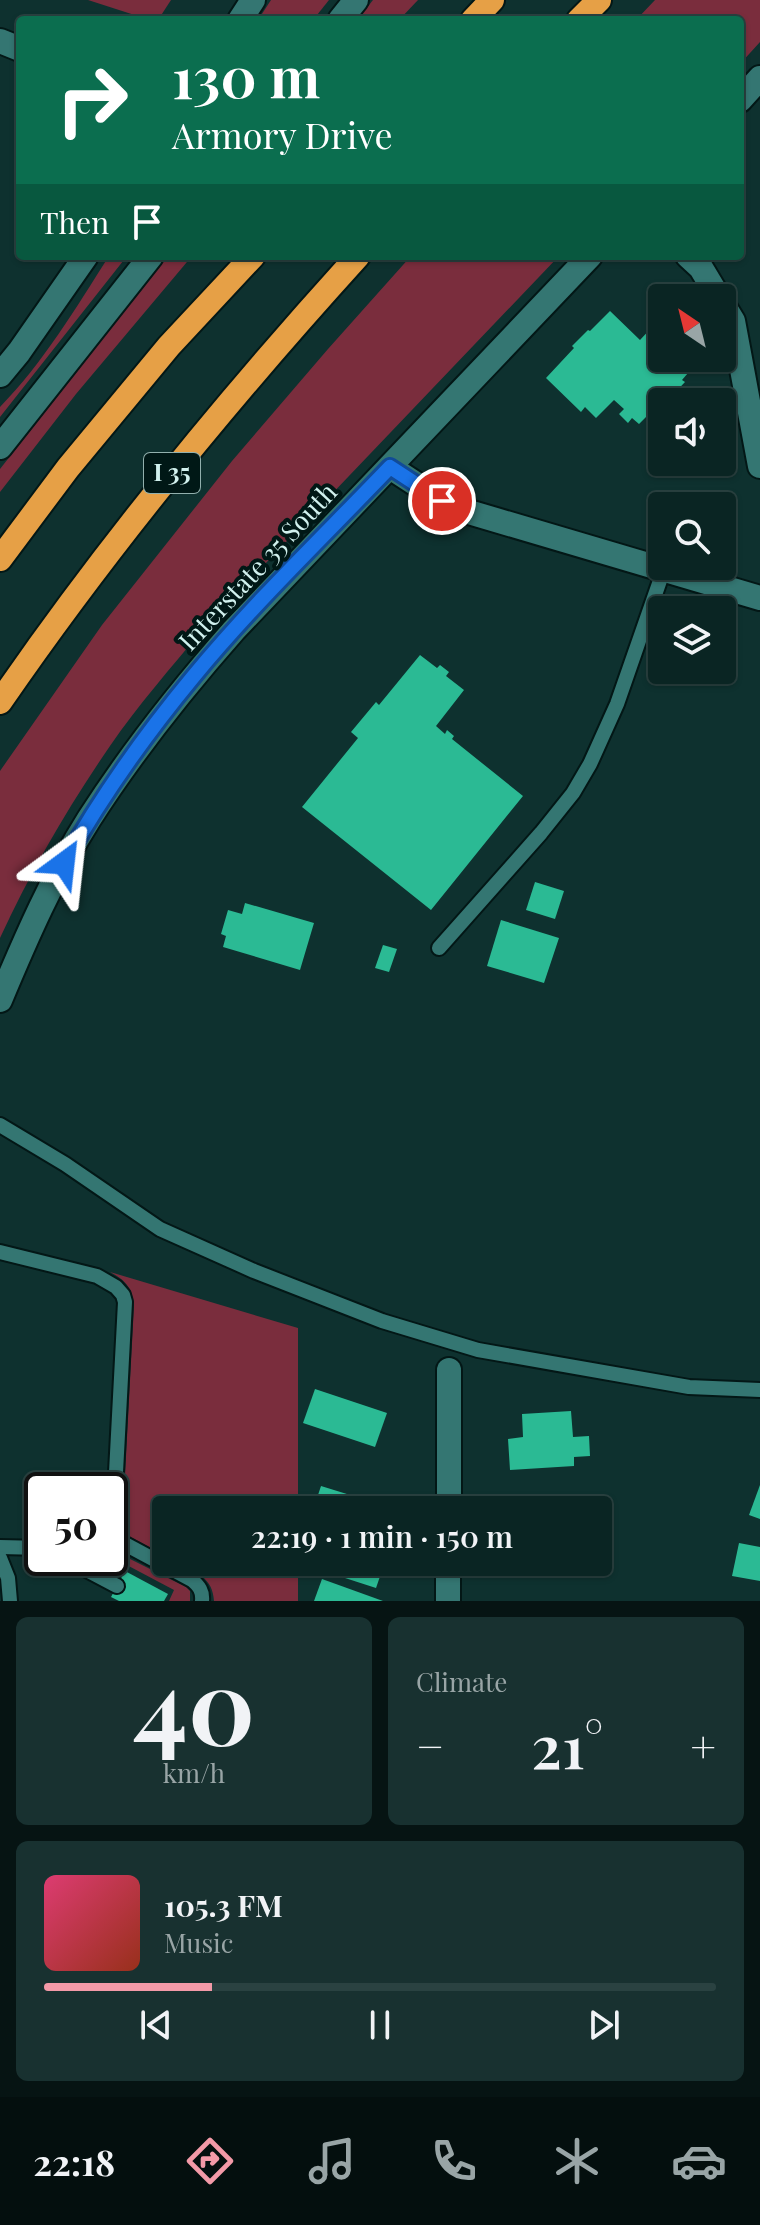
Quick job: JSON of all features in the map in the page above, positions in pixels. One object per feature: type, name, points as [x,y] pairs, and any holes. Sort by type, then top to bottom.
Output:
[{"type":"highway","points":[[477,16],[492,0]]},
{"type":"highway","points":[[583,16],[599,0]]},
{"type":"highway","points":[[0,559],[68,468],[169,346],[249,260]]},
{"type":"highway","name":"I 35","points":[[0,702],[209,425],[354,260]]},
{"type":"main road","points":[[343,16],[356,0]]},
{"type":"main road","points":[[744,96],[760,78]]},
{"type":"main road","points":[[0,375],[83,260]]},
{"type":"main road","points":[[0,447],[148,260]]},
{"type":"main road","name":"Interstate 35 South","points":[[0,1000],[64,863],[117,777],[163,714],[224,642],[586,260]]},
{"type":"main road","points":[[692,260],[710,284]]},
{"type":"main road","points":[[736,337],[760,466]]},
{"type":"main road","points":[[390,467],[442,501],[462,510],[648,564]]},
{"type":"main road","points":[[700,580],[760,598]]},
{"type":"main road","points":[[449,1370],[449,1496]]},
{"type":"main road","points":[[448,1576],[448,1601]]},
{"type":"lane","points":[[439,948],[573,793],[617,704],[660,580]]},
{"type":"lane","points":[[0,1125],[65,1164],[160,1229],[254,1271],[382,1321],[478,1350],[689,1387],[760,1390]]},
{"type":"lane","points":[[0,1252],[97,1276],[123,1295],[116,1472]]},
{"type":"lane","points":[[449,1370],[454,1343]]},
{"type":"lane","points":[[128,1546],[192,1580],[199,1586],[202,1601]]},
{"type":"lane","points":[[0,1547],[24,1548]]},
{"type":"lane","points":[[0,1558],[8,1578],[10,1601]]},
{"type":"lane","points":[[98,1576],[117,1586]]},
{"type":"shaded area","points":[[88,0],[171,0],[161,16],[138,16]]},
{"type":"shaded area","points":[[271,0],[329,0],[316,16],[261,16]]},
{"type":"shaded area","points":[[373,0],[418,0],[403,16],[360,16]]},
{"type":"shaded area","points":[[655,0],[760,0],[760,42],[744,60],[744,16],[640,16]]},
{"type":"shaded area","points":[[106,260],[124,260],[0,417],[0,407],[45,354]]},
{"type":"shaded area","points":[[165,260],[189,260],[76,394],[0,492],[0,469]]},
{"type":"shaded area","points":[[407,260],[555,260],[202,630],[155,687],[79,792],[37,864],[0,938],[0,771],[102,625],[232,461]]},
{"type":"shaded area","points":[[110,1272],[298,1328],[298,1496],[152,1496],[152,1549],[128,1536],[128,1472],[125,1472],[134,1305],[132,1293],[120,1278]]},
{"type":"shaded area","points":[[128,1558],[152,1570],[152,1576],[164,1576],[186,1587],[190,1591],[190,1601],[169,1601],[174,1590],[128,1566]]},
{"type":"shaded area","points":[[201,1576],[298,1576],[298,1601],[214,1601],[207,1581]]},
{"type":"building","points":[[610,311],[640,340],[648,331],[648,372],[689,372],[682,380],[685,382],[679,388],[648,388],[648,419],[646,417],[639,424],[632,418],[628,423],[619,414],[624,409],[614,400],[596,418],[585,407],[581,412],[546,378],[574,348],[572,346]]},
{"type":"building","points":[[420,655],[437,668],[440,665],[449,672],[446,676],[464,690],[436,726],[445,734],[447,730],[454,736],[452,739],[523,796],[431,910],[302,807],[358,738],[351,732],[376,702],[379,705]]},
{"type":"building","points":[[535,882],[564,891],[555,919],[526,910]]},
{"type":"building","points":[[245,903],[314,923],[300,970],[223,947],[226,936],[221,934],[228,910],[242,914]]},
{"type":"building","points":[[501,920],[559,938],[544,983],[487,966]]},
{"type":"building","points":[[383,945],[397,949],[389,972],[375,968]]},
{"type":"building","points":[[315,1389],[387,1413],[375,1447],[303,1423]]},
{"type":"building","points":[[571,1411],[573,1437],[589,1436],[590,1456],[574,1457],[574,1466],[510,1470],[508,1439],[523,1437],[522,1414]]},
{"type":"building","points":[[760,1485],[760,1519],[749,1515]]},
{"type":"building","points":[[321,1486],[353,1496],[318,1496]]},
{"type":"building","points":[[739,1543],[760,1547],[760,1581],[732,1576]]},
{"type":"building","points":[[128,1573],[168,1594],[164,1601],[119,1601],[111,1597],[122,1576],[128,1576]]},
{"type":"building","points":[[339,1576],[380,1576],[376,1588]]},
{"type":"building","points":[[322,1579],[383,1601],[314,1601]]},
{"type":"route","points":[[64,863],[117,777],[193,677],[390,467],[442,501]]}]
